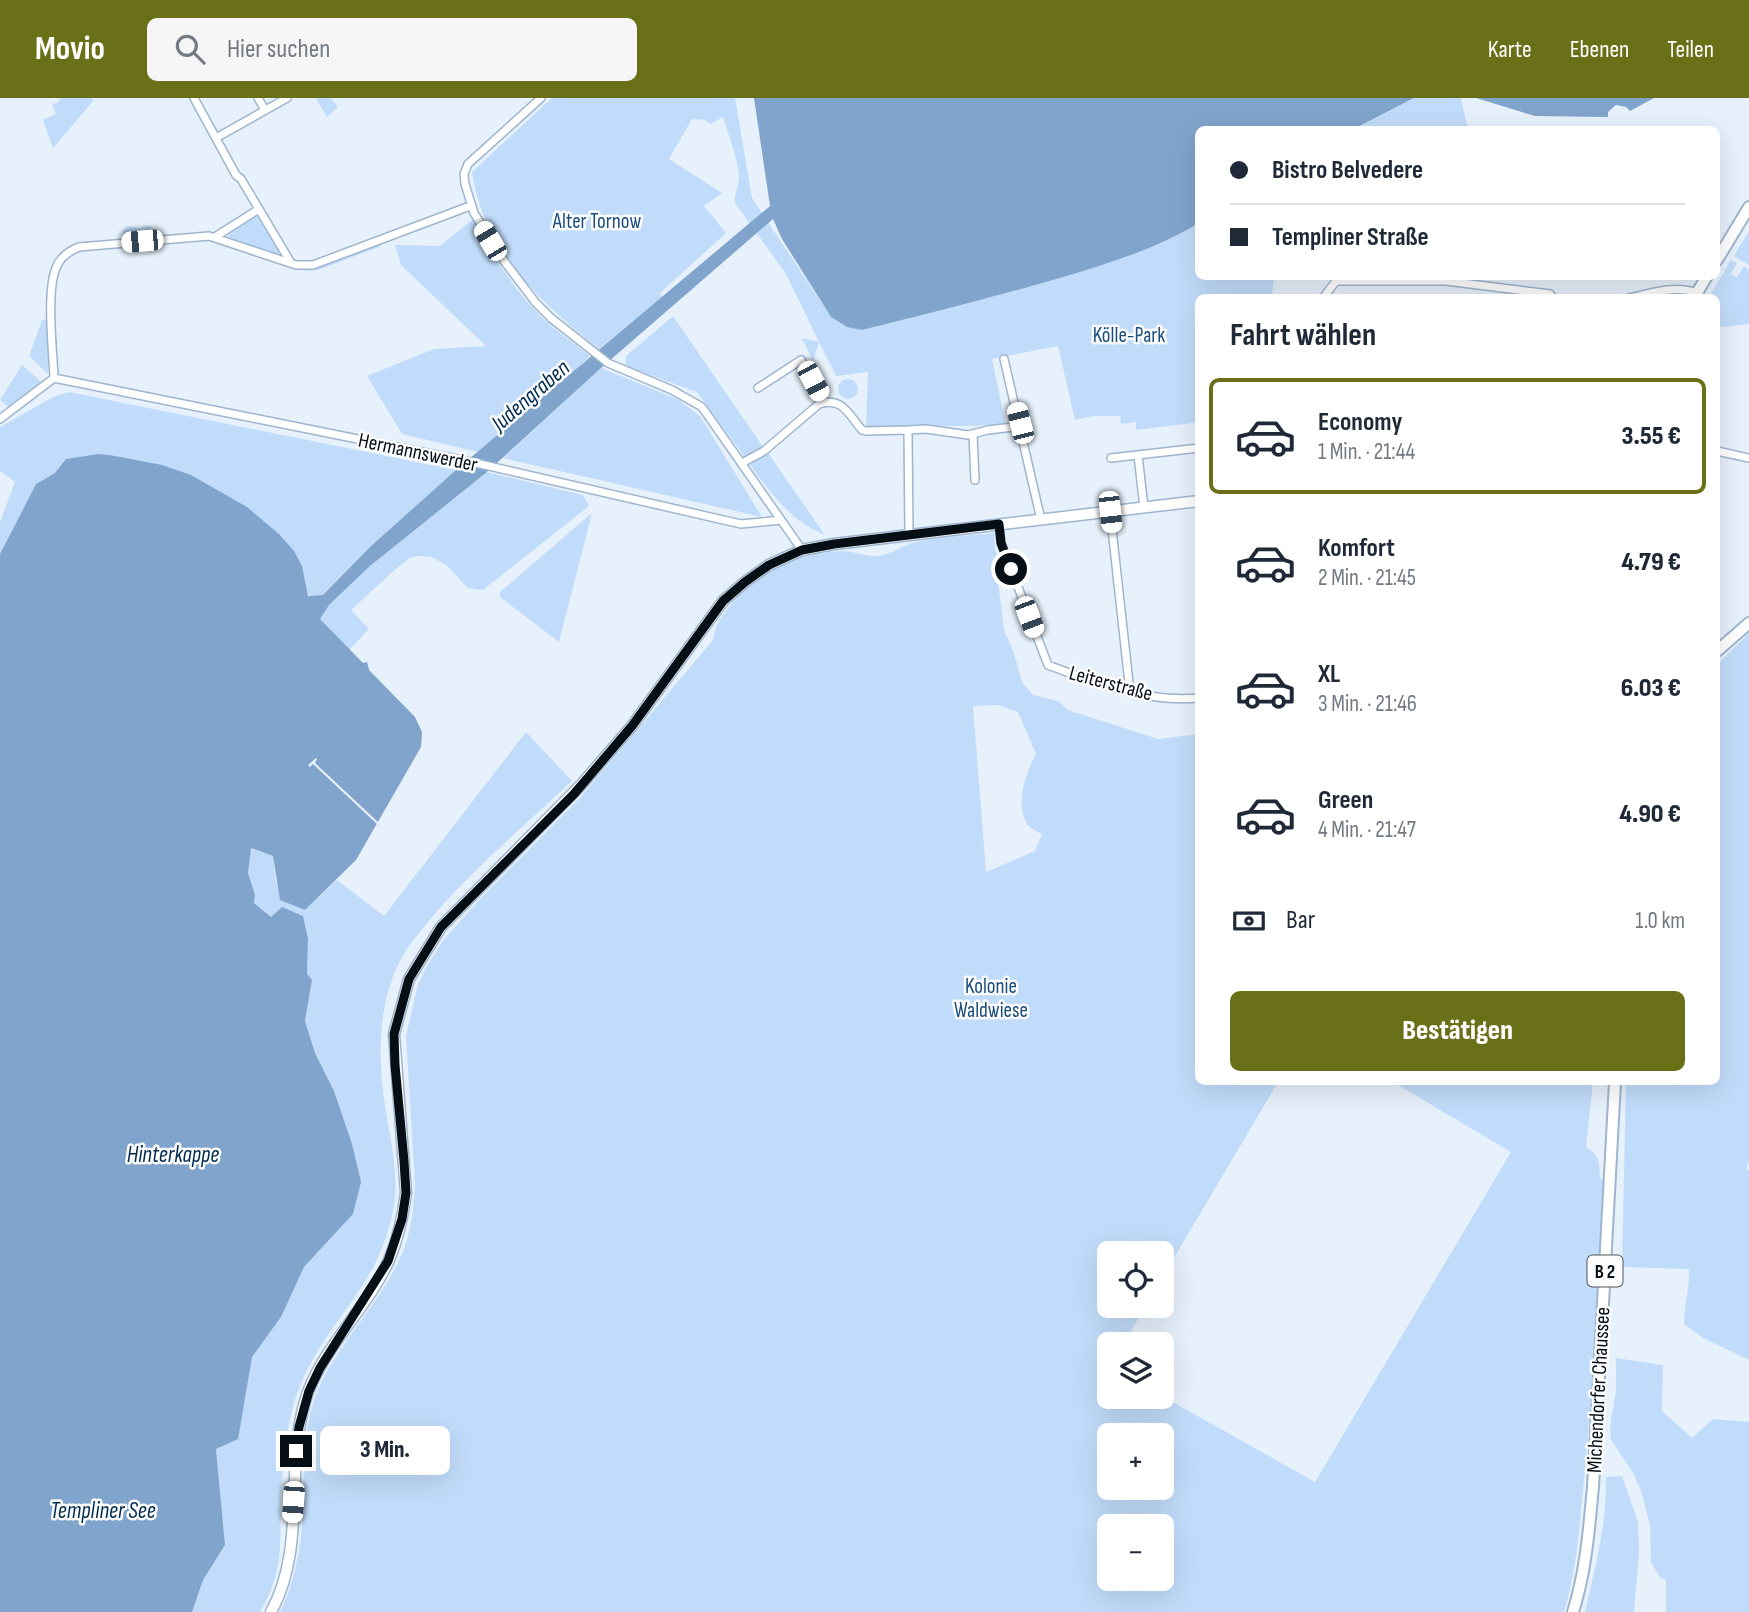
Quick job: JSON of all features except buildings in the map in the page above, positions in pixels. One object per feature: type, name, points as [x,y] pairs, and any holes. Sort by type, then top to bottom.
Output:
[{"type":"main road","points":[[1720,256],[1749,207]]},
{"type":"main road","points":[[1720,648],[1749,623]]},
{"type":"main road","name":"Michendorfer Chaussee","points":[[1573,1612],[1587,1544],[1593,1487],[1615,1085]]},
{"type":"street","points":[[194,98],[291,264]]},
{"type":"street","points":[[258,98],[265,110]]},
{"type":"street","points":[[216,138],[287,98]]},
{"type":"street","points":[[541,98],[468,164],[464,174],[470,205],[518,282],[551,318],[608,363],[672,390],[702,407],[802,550]]},
{"type":"street","points":[[0,419],[54,378],[52,284],[55,269],[71,250],[87,245],[209,236],[291,264],[313,265],[470,205]]},
{"type":"street","points":[[215,237],[259,209]]},
{"type":"street","points":[[1326,294],[1336,281],[1446,281],[1550,294]]},
{"type":"street","points":[[1648,294],[1687,289],[1694,294]]},
{"type":"street","points":[[1004,359],[1041,520]]},
{"type":"street","points":[[758,388],[801,360],[824,402]]},
{"type":"street","name":"Hermannswerder","points":[[54,378],[467,461],[741,524],[781,520]]},
{"type":"street","points":[[742,463],[764,451],[824,402],[843,406],[866,431],[926,429],[962,435],[1021,426]]},
{"type":"street","points":[[908,429],[909,535]]},
{"type":"street","points":[[973,434],[975,480]]},
{"type":"street","points":[[1111,458],[1195,448]]},
{"type":"street","points":[[1720,452],[1749,458]]},
{"type":"street","points":[[1138,455],[1143,508]]},
{"type":"street","points":[[271,1612],[282,1589],[288,1565],[299,1427],[309,1391],[320,1368],[388,1261],[402,1219],[406,1193],[394,1034],[409,979],[441,927],[574,794],[632,726],[723,601],[769,565],[802,550],[834,544],[1195,502]]},
{"type":"street","points":[[1110,512],[1130,692]]},
{"type":"street","name":"Leiterstraße","points":[[999,524],[1001,543],[1048,665],[1130,692],[1158,697],[1195,698]]},
{"type":"green space","points":[[60,98],[94,100],[53,148],[43,120],[56,114],[52,104],[58,103]]},
{"type":"green space","points":[[316,98],[331,98],[338,107],[327,117]]},
{"type":"green space","points":[[552,98],[735,98],[752,198],[831,317],[847,327],[862,330],[1060,278],[1149,248],[1195,225],[1195,280],[1274,280],[1272,294],[1195,294],[1195,423],[1136,430],[1136,422],[1121,424],[1120,416],[1094,416],[1075,420],[1058,346],[992,359],[1006,425],[866,428],[868,372],[836,376],[786,274],[735,203],[738,169],[723,117],[710,124],[705,120],[692,119],[669,159],[722,193],[704,206],[726,233],[660,293],[662,297],[599,349],[536,293],[501,250],[478,200],[472,172]]},
{"type":"green space","points":[[1414,98],[1461,98],[1467,126],[1362,126]]},
{"type":"green space","points":[[257,213],[280,251],[278,256],[229,238],[228,233]]},
{"type":"green space","points":[[473,219],[503,270],[531,306],[590,356],[546,397],[478,452],[402,434],[367,376],[434,349],[486,346],[401,265],[395,245],[440,246]]},
{"type":"green space","points":[[149,225],[158,234],[123,236],[123,230],[127,226],[139,228]]},
{"type":"green space","points":[[1749,231],[1749,265],[1734,256]]},
{"type":"green space","points":[[378,244],[382,246],[318,270],[306,271],[306,269],[316,268]]},
{"type":"green space","points":[[1731,260],[1737,263],[1731,274],[1737,277],[1744,266],[1749,270],[1749,324],[1720,326],[1720,294],[1711,294]]},
{"type":"green space","points":[[673,316],[763,447],[746,459],[697,392],[625,366],[626,356]]},
{"type":"green space","points":[[42,320],[48,320],[48,374],[29,356]]},
{"type":"green space","points":[[802,338],[819,342],[813,361]]},
{"type":"green space","points":[[22,365],[44,384],[10,408],[0,400]]},
{"type":"green space","points":[[601,368],[677,399],[700,416],[762,517],[503,458]]},
{"type":"green space","points":[[844,379],[852,379],[858,389],[852,399],[844,399],[838,393],[838,385]]},
{"type":"green space","points":[[69,392],[456,470],[371,546],[323,595],[306,594],[98,471],[55,473],[36,484],[0,554],[0,522],[15,482],[0,471],[0,427],[53,397]]},
{"type":"green space","points":[[768,453],[825,535],[792,514],[774,497],[750,465]]},
{"type":"green space","points":[[487,472],[583,495],[589,506],[483,590],[468,588],[446,565],[431,557],[410,558],[351,610],[369,629],[349,650],[320,619],[329,605],[370,566]]},
{"type":"green space","points":[[592,513],[559,642],[500,597],[500,592]]},
{"type":"green space","name":"Kolonie Waldwiese","points":[[994,533],[995,550],[1006,570],[997,574],[1004,630],[1022,682],[1033,695],[1058,701],[1068,710],[1158,739],[1195,734],[1195,1085],[1276,1085],[1174,1258],[1174,1241],[1097,1241],[1097,1318],[1139,1318],[1130,1332],[1097,1332],[1097,1409],[1174,1409],[1174,1403],[1315,1482],[1511,1152],[1398,1085],[1593,1085],[1586,1147],[1596,1157],[1600,1178],[1605,1182],[1582,1505],[1569,1595],[1564,1612],[280,1612],[292,1581],[300,1547],[304,1458],[308,1424],[317,1392],[336,1357],[392,1274],[410,1230],[415,1183],[406,1036],[417,988],[425,969],[444,939],[581,797],[713,640],[723,615],[751,584],[778,567],[809,555],[841,551],[878,556],[923,541]],"holes":[[[998,705],[1018,712],[1036,754],[1025,779],[1022,798],[1022,808],[1028,825],[1042,834],[1035,851],[986,872],[973,706]]]},
{"type":"green space","points":[[1749,633],[1749,1162],[1746,1169],[1749,1171],[1749,1360],[1703,1338],[1684,1324],[1689,1269],[1622,1267],[1626,1085],[1720,1085],[1720,662]]},
{"type":"green space","points":[[526,732],[572,781],[487,859],[439,909],[405,953],[388,992],[381,1030],[382,1086],[394,1163],[395,1201],[387,1235],[375,1264],[314,1358],[298,1392],[285,1453],[278,1568],[274,1581],[260,1612],[192,1612],[203,1580],[225,1545],[216,1448],[252,1357],[281,1317],[304,1267],[353,1214],[334,1091],[315,1053],[305,1021],[312,980],[307,974],[308,939],[272,918],[254,903],[255,895],[248,873],[250,848],[273,856],[276,883],[305,910],[337,880],[384,916]]},
{"type":"green space","points":[[1616,1358],[1663,1365],[1662,1411],[1692,1438],[1713,1419],[1749,1422],[1749,1612],[1666,1612],[1666,1580],[1660,1577],[1651,1563],[1650,1525],[1641,1491],[1633,1473],[1611,1440]]},
{"type":"green space","points":[[1622,1476],[1638,1522],[1639,1552],[1634,1612],[1585,1612],[1602,1528],[1606,1477]]},
{"type":"water","name":"Hinterkappe","points":[[754,98],[1414,98],[1360,126],[1195,126],[1195,225],[1149,248],[1096,267],[986,299],[862,330],[847,327],[831,317],[782,239],[773,219],[601,368],[487,472],[370,566],[329,605],[320,619],[363,663],[367,662],[369,670],[415,717],[422,732],[421,747],[356,860],[305,910],[280,900],[273,856],[251,848],[248,873],[255,895],[254,903],[271,917],[282,907],[303,916],[308,939],[307,974],[312,980],[305,1021],[315,1053],[334,1091],[352,1144],[361,1182],[353,1214],[304,1267],[281,1317],[252,1357],[238,1439],[216,1449],[225,1545],[203,1580],[192,1612],[0,1612],[0,554],[36,484],[55,473],[66,459],[99,454],[162,465],[191,475],[247,507],[279,534],[294,551],[302,566],[308,596],[323,595],[371,546],[456,470],[770,206]]},
{"type":"water","points":[[1476,98],[1654,98],[1630,111],[1626,107],[1616,105],[1608,112],[1608,117],[1535,116]]},
{"type":"pier","points":[[316,758],[315,763],[379,823],[378,825],[313,764],[310,767],[308,765]]},
{"type":"route","points":[[296,1451],[299,1427],[309,1391],[320,1368],[378,1279],[397,1239],[406,1193],[394,1034],[409,979],[441,927],[574,794],[632,726],[723,601],[769,565],[802,550],[834,544],[999,524],[1001,543],[1011,569]]},
{"type":"park label","name":"Alter Tornow","points":[[597,221]]},
{"type":"park label","name":"Kölle-Park","points":[[1129,335]]},
{"type":"water label","name":"Judengraben","points":[[530,395]]},
{"type":"water label","name":"Templiner See","points":[[103,1510]]}]
